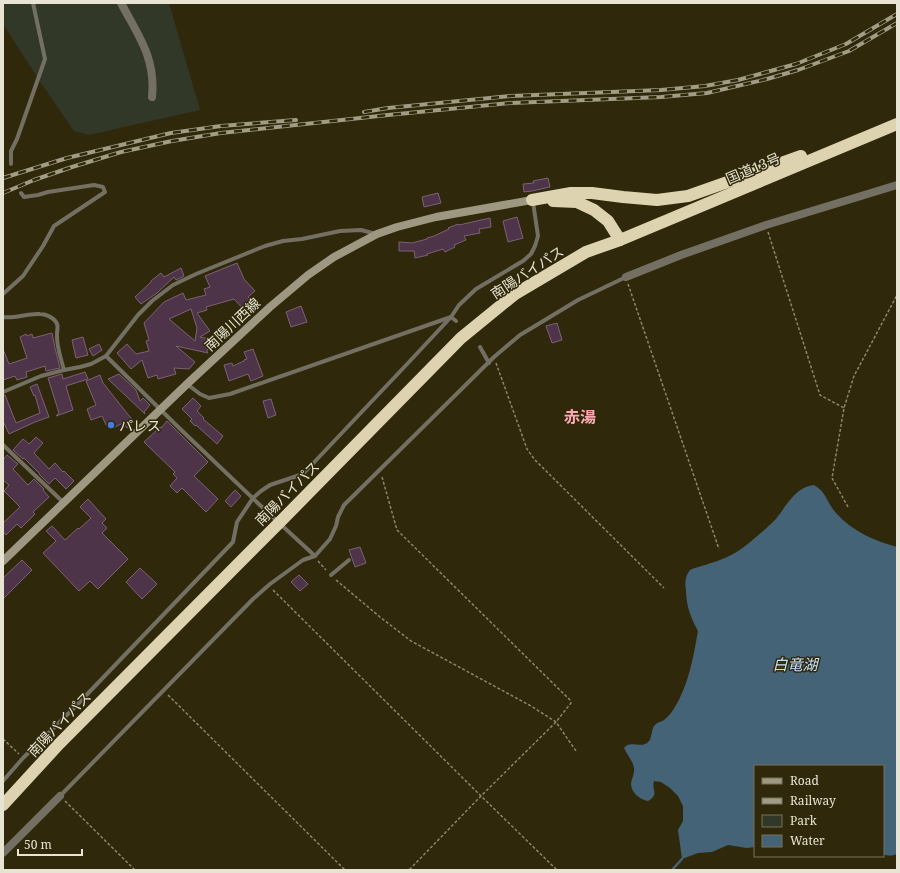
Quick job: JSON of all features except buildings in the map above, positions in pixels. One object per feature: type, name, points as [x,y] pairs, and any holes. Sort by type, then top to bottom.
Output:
[{"type":"highway","name":"国道13号","points":[[620,240],[897,124]]},
{"type":"highway","points":[[532,200],[571,193],[592,193],[657,200],[688,196],[802,156],[828,153]]},
{"type":"highway","points":[[532,200],[577,202],[594,210],[608,221],[620,240]]},
{"type":"highway","name":"南陽バイパス","points":[[3,805],[59,744],[462,338],[515,294],[586,252],[620,240]]},
{"type":"main road","name":"南陽川西線","points":[[3,561],[187,384],[308,274],[334,257],[377,234],[396,227],[436,217],[532,200]]},
{"type":"street","points":[[121,3],[147,53],[153,86],[152,97]]},
{"type":"street","points":[[626,277],[681,255],[766,225],[897,185]]},
{"type":"street","points":[[3,854],[60,796]]},
{"type":"lane","points":[[11,164],[12,151],[18,139],[45,59],[33,3]]},
{"type":"lane","points":[[3,294],[23,276],[54,226],[105,192],[103,187],[94,185],[24,197],[22,193]]},
{"type":"lane","points":[[3,781],[23,758],[73,709],[233,542],[237,522],[253,498],[270,486],[303,474],[451,317],[459,305],[476,289],[531,254],[538,236],[532,200]]},
{"type":"lane","points":[[3,392],[21,386],[41,376],[91,364],[106,356],[138,315],[152,301],[173,285],[196,274],[264,246],[283,241],[302,239],[340,231],[361,230],[377,234]]},
{"type":"lane","points":[[60,796],[162,690],[253,599],[303,560],[315,556],[330,539],[344,505],[494,357],[520,335],[578,300],[626,277]]},
{"type":"lane","points":[[3,317],[11,318],[40,314],[53,318],[57,323],[58,344],[64,370]]},
{"type":"lane","points":[[451,317],[456,321]]},
{"type":"lane","points":[[187,384],[200,394],[209,398],[230,394],[451,317]]},
{"type":"lane","points":[[480,347],[489,363]]},
{"type":"lane","points":[[106,356],[315,556]]},
{"type":"lane","points":[[3,445],[64,503]]},
{"type":"lane","points":[[331,575],[349,560]]},
{"type":"path","points":[[766,225],[820,395],[844,408]]},
{"type":"path","points":[[626,277],[718,549]]},
{"type":"path","points":[[848,507],[832,478],[844,408],[854,376],[897,295]]},
{"type":"path","points":[[494,357],[527,449],[535,460],[664,588]]},
{"type":"path","points":[[380,470],[397,530],[570,700],[571,703],[556,722],[408,870]]},
{"type":"path","points":[[315,556],[331,575],[345,588],[411,641],[531,706],[556,722],[576,751]]},
{"type":"path","points":[[269,586],[558,870]]},
{"type":"path","points":[[162,690],[344,870]]},
{"type":"path","points":[[3,739],[23,758]]},
{"type":"path","points":[[60,796],[135,870]]},
{"type":"green space","points":[[3,3],[169,3],[200,110],[89,135],[74,131],[3,24]]},
{"type":"water","name":"白竜湖","points":[[814,485],[822,491],[837,514],[864,535],[897,547],[897,854],[890,856],[884,854],[884,765],[754,765],[754,847],[747,848],[728,845],[712,852],[698,853],[682,859],[678,830],[683,821],[683,806],[678,796],[661,782],[654,781],[654,796],[652,798],[648,801],[636,795],[631,787],[634,768],[624,748],[629,744],[643,745],[649,741],[654,726],[671,713],[686,684],[692,663],[698,631],[691,617],[687,601],[685,583],[689,571],[694,568],[721,560],[740,550],[765,530],[791,499],[807,487]]},
{"type":"waterway","points":[[672,870],[682,859]]},
{"type":"railway","points":[[364,112],[388,108],[511,96],[661,90],[705,86],[738,80],[796,64],[846,44],[897,14]]},
{"type":"railway","points":[[3,193],[34,180],[121,152],[172,141],[221,133],[511,103],[661,97],[707,93],[798,70],[849,51],[897,23]]},
{"type":"railway","points":[[3,178],[67,158],[171,133],[221,126],[296,120]]},
{"type":"place","name":"パレス","points":[[111,425]]},
{"type":"district","name":"赤湯","points":[[580,417]]}]
